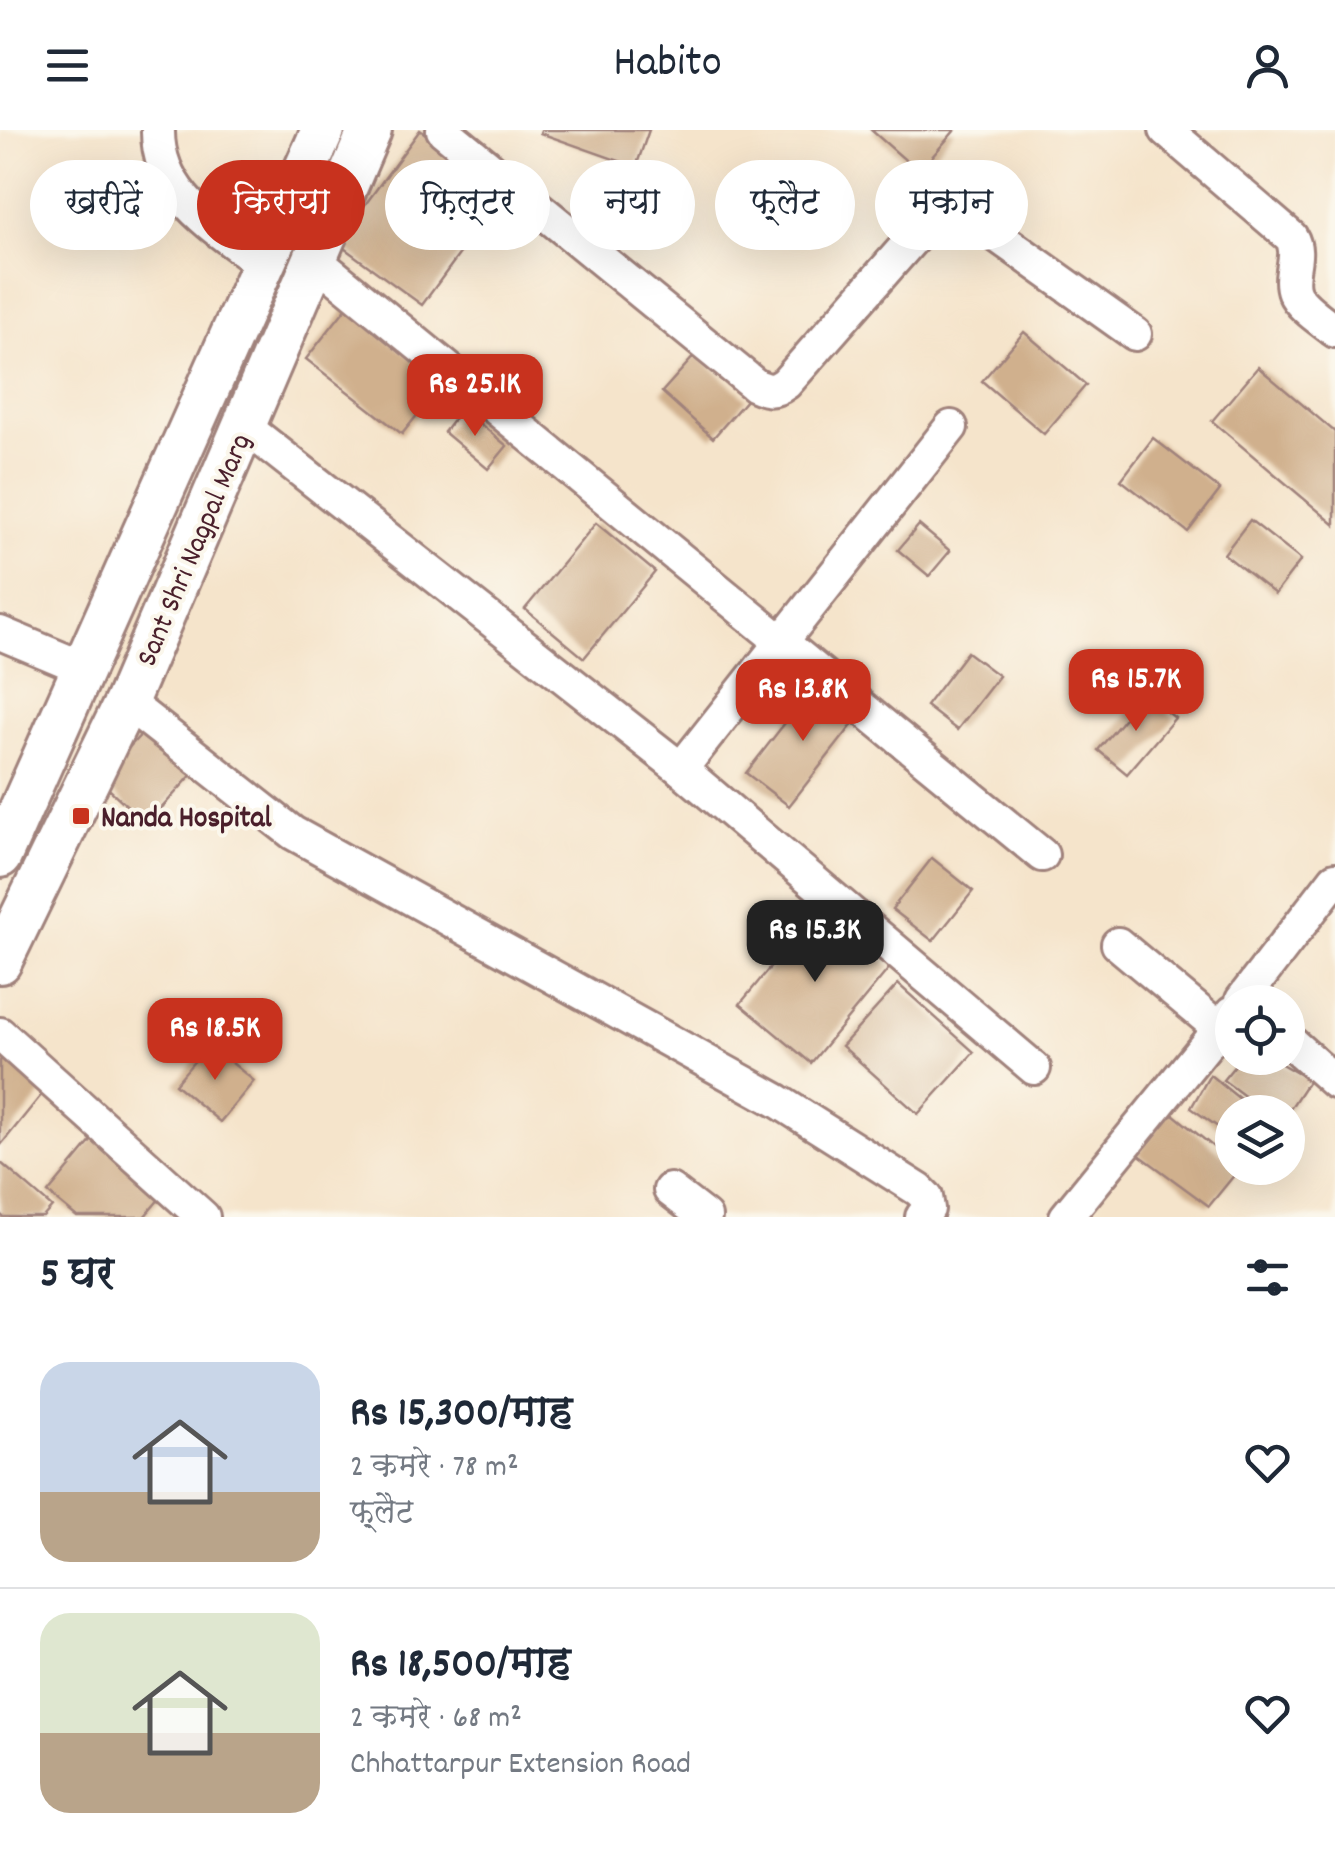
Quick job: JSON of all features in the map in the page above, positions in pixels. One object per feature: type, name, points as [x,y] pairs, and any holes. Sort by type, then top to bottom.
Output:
[{"type":"main road","name":"Sant Shri Nagpal Marg","points":[[310,160],[323,130]]},
{"type":"main road","name":"Sant Shri Nagpal Marg","points":[[357,160],[370,130]]},
{"type":"main road","name":"Sant Shri Nagpal Marg","points":[[0,856],[271,250]]},
{"type":"main road","name":"Sant Shri Nagpal Marg","points":[[0,962],[126,702],[319,250]]},
{"type":"street","points":[[158,130],[162,167],[173,187],[196,212],[264,265]]},
{"type":"street","points":[[1166,130],[1291,237],[1296,250],[1293,289],[1297,298],[1335,331]]},
{"type":"street","points":[[446,131],[755,385],[768,391],[786,383],[930,219],[954,205],[1135,334]]},
{"type":"street","points":[[315,260],[1042,856]]},
{"type":"street","points":[[244,426],[680,769],[1034,1068]]},
{"type":"street","points":[[680,769],[951,428]]},
{"type":"street","points":[[0,633],[86,669]]},
{"type":"street","points":[[126,702],[293,833],[778,1102],[919,1190],[926,1197],[928,1209],[922,1217]]},
{"type":"street","points":[[1256,985],[1329,899]]},
{"type":"street","points":[[1118,944],[1215,997]]},
{"type":"street","points":[[0,1034],[183,1210]]},
{"type":"street","points":[[1066,1217],[1215,1035]]},
{"type":"street","points":[[1305,1055],[1335,1082]]},
{"type":"street","points":[[670,1190],[705,1217]]},
{"type":"building","points":[[420,130],[461,160],[398,160]]},
{"type":"building","points":[[649,130],[638,160],[616,160],[540,133]]},
{"type":"building","points":[[871,130],[955,130],[929,160],[905,160]]},
{"type":"building","points":[[385,178],[385,250],[462,250],[422,305],[347,250],[365,250],[365,205]]},
{"type":"building","points":[[347,307],[443,383],[402,434],[306,359]]},
{"type":"building","points":[[1024,332],[1086,385],[1044,434],[982,381]]},
{"type":"building","points":[[696,354],[747,399],[713,438],[662,392]]},
{"type":"building","points":[[1258,367],[1335,432],[1335,525],[1212,421]]},
{"type":"building","points":[[462,409],[507,446],[488,469],[444,432]]},
{"type":"building","points":[[1153,438],[1220,490],[1188,532],[1121,480]]},
{"type":"building","points":[[1250,520],[1301,560],[1275,594],[1224,554]]},
{"type":"building","points":[[596,523],[655,572],[584,658],[525,609]]},
{"type":"building","points":[[919,525],[950,551],[929,576],[898,550]]},
{"type":"building","points":[[967,652],[999,676],[957,730],[926,706]]},
{"type":"building","points":[[817,682],[860,715],[789,806],[746,773]]},
{"type":"building","points":[[1145,694],[1175,718],[1127,774],[1098,750]]},
{"type":"building","points":[[147,728],[195,771],[147,824],[99,780]]},
{"type":"building","points":[[932,858],[973,891],[933,941],[892,909]]},
{"type":"building","points":[[820,907],[891,966],[811,1063],[740,1004]]},
{"type":"building","points":[[898,984],[974,1052],[918,1114],[842,1046]]},
{"type":"building","points":[[209,1044],[254,1081],[220,1122],[175,1084]]},
{"type":"building","points":[[6,1054],[47,1088],[0,1146],[0,1061]]},
{"type":"building","points":[[1210,1075],[1235,1095],[1215,1095],[1215,1125],[1191,1108]]},
{"type":"building","points":[[1227,1075],[1300,1075],[1309,1080],[1299,1095],[1243,1095],[1223,1080]]},
{"type":"building","points":[[1168,1110],[1215,1148],[1215,1185],[1226,1185],[1209,1206],[1138,1154]]},
{"type":"building","points":[[97,1134],[166,1191],[144,1217],[77,1217],[48,1193]]},
{"type":"building","points":[[0,1162],[52,1207],[43,1217],[0,1214]]},
{"type":"place","name":"Nanda Hospital","points":[[81,816]]}]
